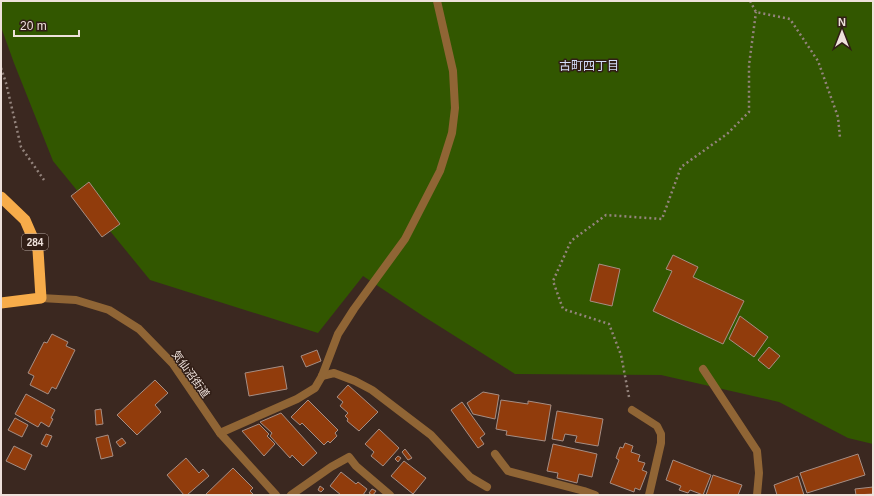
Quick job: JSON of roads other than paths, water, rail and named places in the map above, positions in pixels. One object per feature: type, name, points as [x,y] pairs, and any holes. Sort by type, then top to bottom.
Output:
[{"type":"highway","name":"284","points":[[1,198],[25,220],[38,250],[40,298]]},
{"type":"highway","points":[[1,303],[40,298]]},
{"type":"street","points":[[220,433],[297,399],[315,388],[322,376],[338,334],[354,309],[405,239],[440,171],[452,133],[455,108],[453,71],[437,1]]},
{"type":"street","name":"気仙沼街道","points":[[40,298],[76,300],[109,310],[139,329],[173,364],[220,433],[276,495]]},
{"type":"street","points":[[703,369],[757,451],[760,473],[757,495]]},
{"type":"street","points":[[322,376],[334,373],[372,390],[431,435],[470,478],[487,487]]},
{"type":"street","points":[[632,410],[657,426],[661,434],[662,443],[649,495]]},
{"type":"street","points":[[495,454],[508,471],[595,495]]},
{"type":"street","points":[[291,495],[331,467],[349,457],[356,466],[390,495]]},
{"type":"district","name":"古町四丁目","points":[[589,66]]}]
